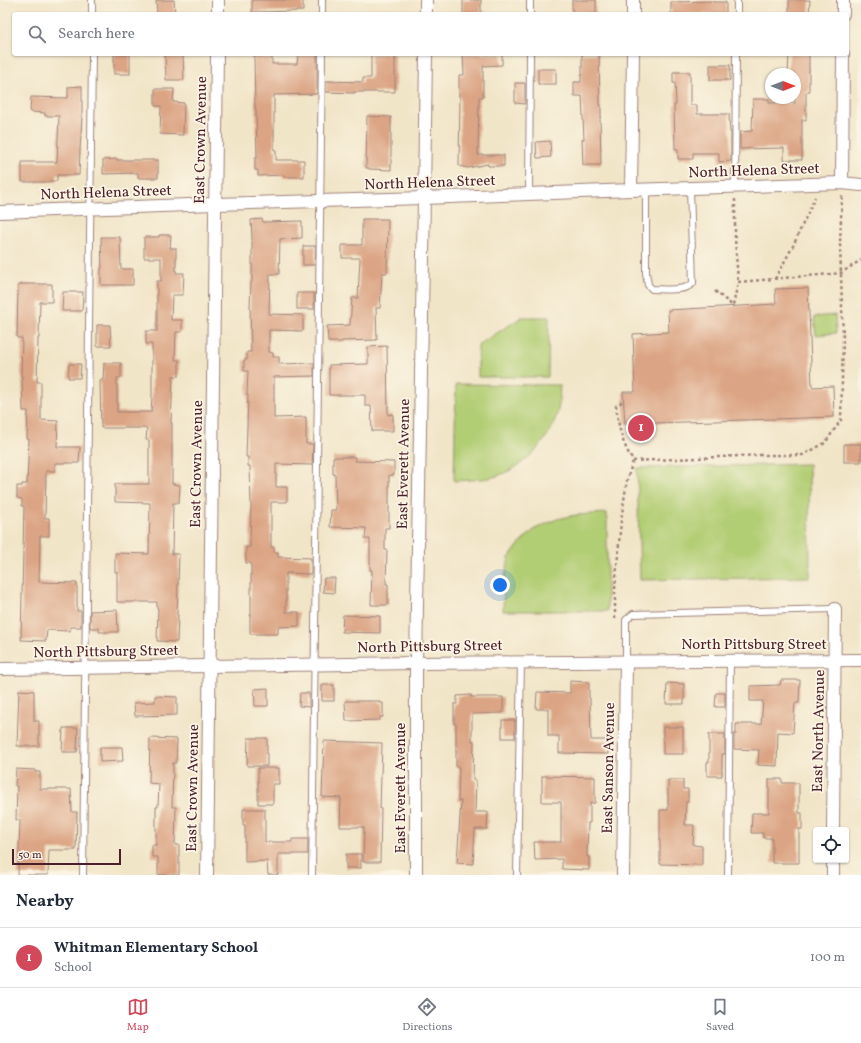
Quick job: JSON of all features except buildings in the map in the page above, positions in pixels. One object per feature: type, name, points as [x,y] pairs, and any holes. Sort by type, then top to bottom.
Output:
[{"type":"street","points":[[218,0],[218,12]]},
{"type":"street","points":[[426,0],[426,12]]},
{"type":"street","points":[[633,0],[633,12]]},
{"type":"street","points":[[843,0],[843,12]]},
{"type":"street","name":"East Crown Avenue","points":[[207,875],[217,56]]},
{"type":"street","name":"East Everett Avenue","points":[[416,875],[416,663],[426,56]]},
{"type":"street","points":[[631,190],[633,56]]},
{"type":"street","points":[[842,183],[843,56]]},
{"type":"street","name":"North Helena Street","points":[[0,212],[735,186],[842,183],[861,186]]},
{"type":"street","name":"East North Avenue","points":[[833,827],[835,609]]},
{"type":"street","name":"North Pittsburg Street","points":[[0,669],[521,661],[861,660]]},
{"type":"street","name":"East Sanson Avenue","points":[[623,875],[626,661]]},
{"type":"street","points":[[833,863],[833,875]]},
{"type":"lane","points":[[92,0],[92,12]]},
{"type":"lane","points":[[322,0],[322,12]]},
{"type":"lane","points":[[530,0],[530,12]]},
{"type":"lane","points":[[737,0],[737,12]]},
{"type":"lane","points":[[83,875],[92,56]]},
{"type":"lane","points":[[312,875],[322,56]]},
{"type":"lane","points":[[529,194],[530,56]]},
{"type":"lane","points":[[735,186],[736,56]]},
{"type":"lane","points":[[646,190],[646,273],[648,285],[652,289],[682,289],[693,283],[690,188]]},
{"type":"lane","points":[[626,661],[626,620],[633,614],[835,609]]},
{"type":"lane","points":[[728,875],[730,660]]},
{"type":"lane","points":[[517,875],[521,661]]},
{"type":"path","points":[[633,461],[761,455],[803,455],[825,443],[841,420],[843,338],[840,243],[842,183]]},
{"type":"path","points":[[775,279],[793,246],[821,184]]},
{"type":"path","points":[[715,291],[733,306],[738,282],[735,238],[735,186]]},
{"type":"path","points":[[738,282],[841,273],[861,260]]},
{"type":"path","points":[[615,622],[614,589],[621,521],[627,480],[633,461],[626,450],[619,431],[616,406],[624,401]]},
{"type":"green space","points":[[835,315],[836,333],[816,335],[814,317]]},
{"type":"green space","points":[[522,317],[549,317],[548,377],[478,377],[478,345]]},
{"type":"green space","points":[[456,384],[560,385],[559,407],[555,421],[550,432],[536,450],[527,459],[508,472],[497,476],[476,480],[454,481]]},
{"type":"green space","points":[[809,464],[810,577],[640,580],[637,468]]},
{"type":"green space","points":[[607,513],[607,611],[503,611],[504,582],[509,558],[521,542],[535,529],[557,519],[576,515]]},
{"type":"place","name":"Whitman Elementary School","points":[[641,428]]}]
